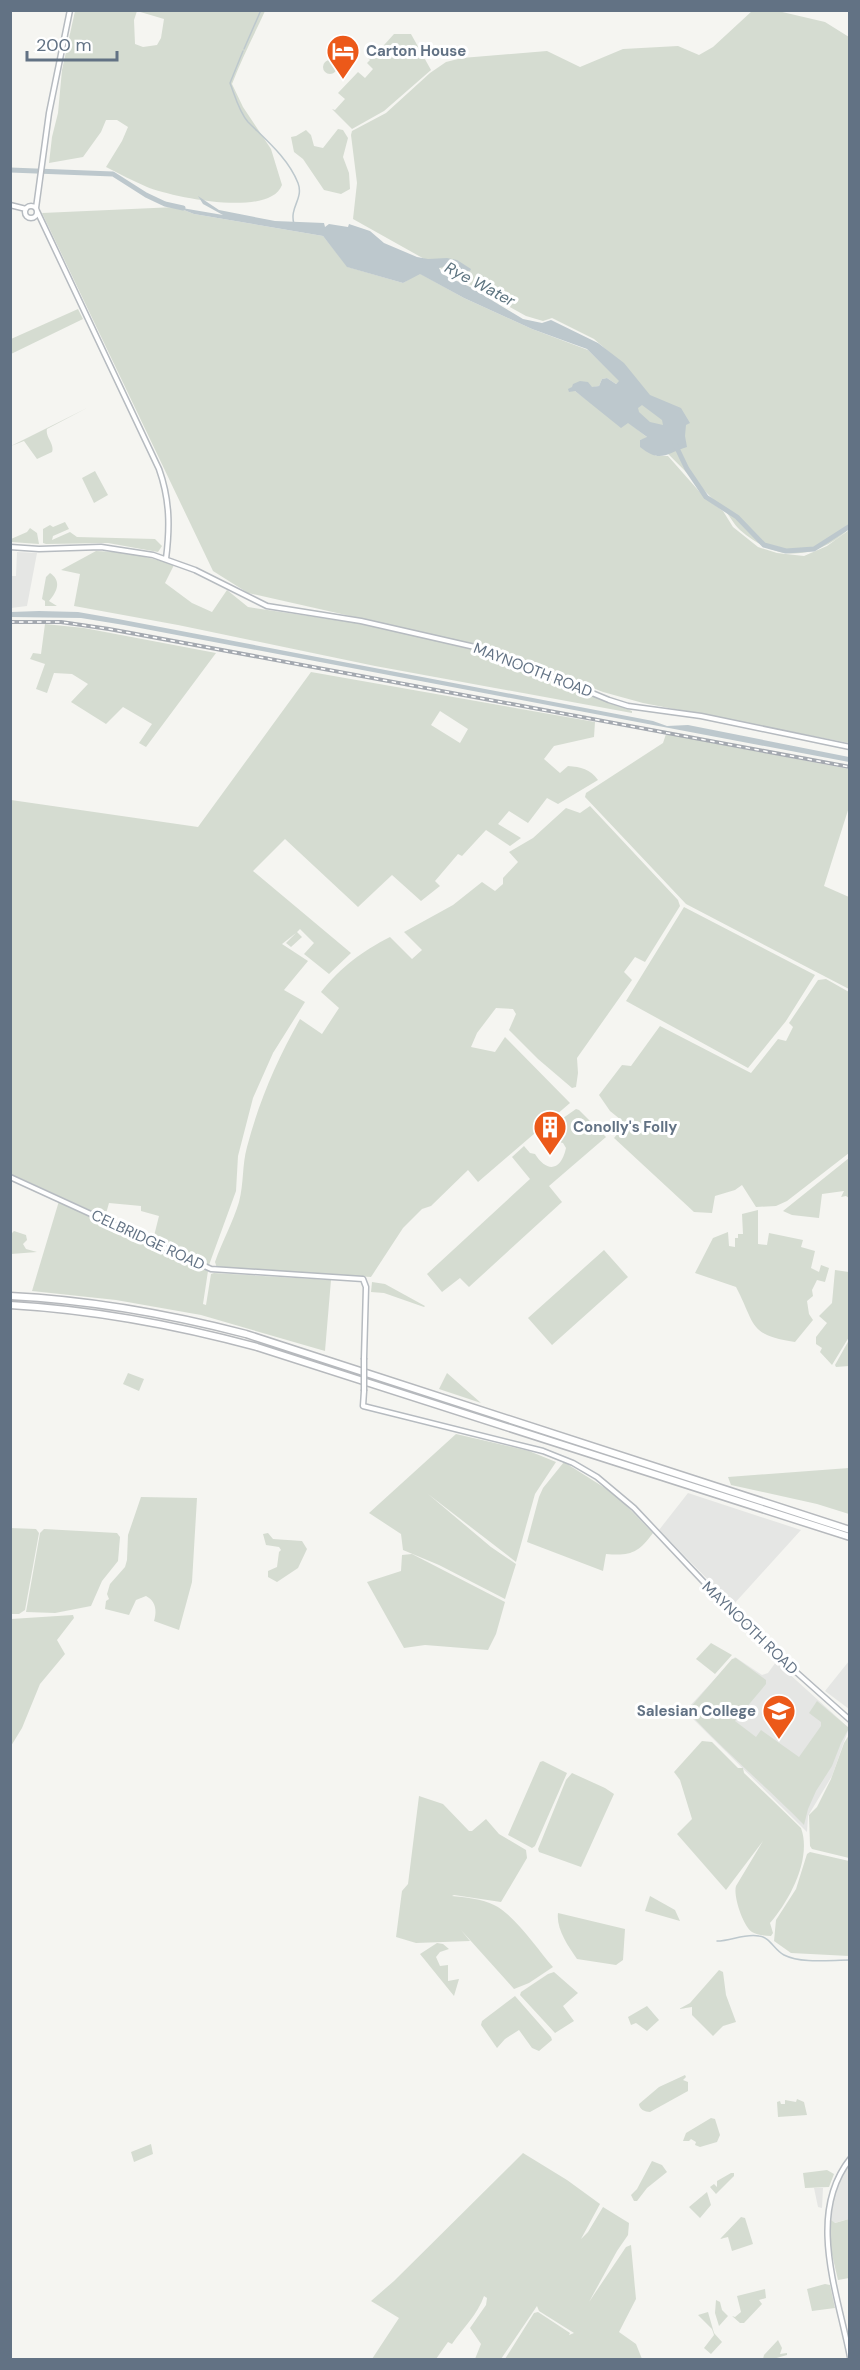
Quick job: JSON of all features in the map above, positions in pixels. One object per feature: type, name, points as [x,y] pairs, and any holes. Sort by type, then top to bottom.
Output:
[{"type":"highway","points":[[10,1296],[128,1308],[246,1334],[849,1530]]},
{"type":"highway","points":[[10,1305],[132,1318],[192,1330],[257,1347],[849,1537]]},
{"type":"main road","points":[[25,214],[32,208],[35,201],[70,10]]},
{"type":"main road","points":[[13,205],[32,208],[42,222],[159,469],[169,509],[166,559]]},
{"type":"main road","points":[[13,205],[27,218],[42,222]]},
{"type":"main road","points":[[32,208],[36,217],[33,219]]},
{"type":"main road","name":"MAYNOOTH ROAD","points":[[10,547],[108,548],[153,555],[220,582],[267,606],[351,619],[488,650],[628,706],[701,716],[849,747]]},
{"type":"main road","name":"CELBRIDGE ROAD","points":[[10,1176],[211,1269],[365,1281],[364,1391]]},
{"type":"main road","name":"MAYNOOTH ROAD","points":[[364,1391],[363,1406],[529,1446],[573,1463],[616,1492],[756,1637],[849,1720]]},
{"type":"main road","points":[[849,2159],[838,2174],[833,2187],[829,2208],[827,2246],[849,2357]]},
{"type":"shaded area","points":[[75,11],[137,11],[265,11],[232,84],[243,107],[271,149],[282,185],[274,195],[259,201],[241,203],[177,196],[147,187],[106,167],[128,127],[117,120],[106,120],[101,132],[83,157],[49,163],[58,113],[62,70]],"holes":[[[137,11],[164,19],[161,38],[157,45],[143,47],[135,44],[134,20]]]},
{"type":"shaded area","points":[[752,11],[778,11],[825,22],[849,37],[849,529],[822,547],[795,554],[768,548],[740,530],[725,511],[678,463],[630,420],[625,366],[594,339],[552,318],[543,321],[526,316],[353,219],[357,183],[352,131],[386,113],[430,73],[446,62],[462,58],[547,51],[580,67],[623,49],[678,46],[699,55],[713,47]]},
{"type":"shaded area","points":[[394,34],[411,34],[431,70],[384,111],[352,129],[332,109],[335,110],[345,99],[338,93],[358,72],[365,78],[373,69],[367,63],[370,60],[368,58],[372,53],[375,55]]},
{"type":"shaded area","points":[[330,60],[335,62],[337,67],[335,72],[330,74],[325,72],[323,67],[325,62]]},
{"type":"shaded area","points":[[338,129],[343,130],[348,138],[343,157],[349,173],[350,189],[341,194],[324,190],[303,159],[294,152],[291,137],[306,130],[311,135],[314,146],[323,148]]},
{"type":"shaded area","points":[[198,196],[219,210],[275,221],[324,223],[325,227],[329,224],[348,227],[349,224],[370,231],[384,243],[417,257],[457,260],[471,269],[470,271],[460,271],[449,265],[439,268],[442,274],[470,287],[523,319],[542,323],[551,320],[598,343],[624,363],[650,395],[681,408],[690,423],[686,425],[687,447],[664,456],[653,455],[640,447],[640,440],[647,437],[628,423],[621,428],[575,391],[569,392],[568,389],[573,384],[580,381],[588,382],[592,387],[599,386],[602,379],[607,378],[616,384],[619,381],[587,349],[532,329],[464,298],[420,274],[403,283],[347,267],[323,236],[194,214],[176,207],[223,215],[203,204]],"holes":[[[642,405],[662,420],[663,425],[650,422],[639,412],[638,408]]]},
{"type":"shaded area","points":[[176,207],[194,214],[323,236],[348,267],[403,283],[419,273],[464,298],[532,329],[588,350],[620,381],[616,384],[607,378],[602,379],[599,386],[575,391],[614,420],[628,422],[648,438],[640,440],[656,456],[668,456],[705,498],[723,511],[733,527],[758,547],[777,553],[804,556],[827,546],[849,530],[849,743],[643,703],[603,692],[492,648],[248,593],[213,571],[42,213]]},
{"type":"shaded area","points":[[78,309],[83,319],[11,354],[11,339]]},
{"type":"shaded area","points":[[87,408],[47,429],[52,452],[37,459],[24,441],[11,446]]},
{"type":"shaded area","points":[[95,471],[108,495],[94,503],[82,478]]},
{"type":"shaded area","points":[[65,522],[69,529],[53,536],[52,540],[70,532],[77,537],[155,539],[162,546],[158,552],[108,543],[43,543],[43,529]]},
{"type":"shaded area","points":[[30,528],[37,533],[39,544],[11,542],[11,539],[27,532]]},
{"type":"shaded area","points":[[96,551],[135,555],[174,565],[165,583],[192,603],[212,612],[227,590],[248,607],[363,624],[487,653],[632,711],[632,713],[375,666],[74,606],[80,574],[61,570]]},
{"type":"shaded area","points":[[17,552],[37,553],[27,606],[11,608],[11,576],[16,576]]},
{"type":"shaded area","points":[[50,573],[56,579],[57,587],[49,601],[57,606],[45,606],[45,601],[42,599],[46,577]]},
{"type":"shaded area","points":[[11,612],[78,612],[118,619],[653,721],[667,726],[688,725],[849,757],[849,762],[124,625],[81,618],[11,617]]},
{"type":"shaded area","points":[[45,624],[84,628],[216,653],[146,747],[139,743],[152,724],[123,707],[106,724],[71,702],[88,684],[72,674],[54,673],[47,693],[36,689],[45,664],[30,659],[33,653],[41,654]]},
{"type":"shaded area","points":[[311,672],[595,722],[594,737],[554,746],[544,759],[560,773],[568,766],[577,767],[585,769],[598,780],[558,804],[547,798],[528,823],[509,811],[498,824],[521,838],[510,846],[486,830],[462,856],[458,854],[435,881],[440,886],[421,901],[392,875],[358,907],[285,839],[253,871],[351,953],[329,974],[304,954],[314,943],[300,929],[297,932],[302,937],[291,947],[286,943],[296,933],[282,944],[308,961],[284,990],[305,1002],[273,1053],[253,1098],[238,1156],[236,1191],[209,1265],[153,1240],[159,1216],[141,1211],[141,1206],[109,1203],[105,1217],[11,1174],[11,800],[198,827]],"holes":[[[440,711],[468,729],[460,743],[431,725]]]},
{"type":"shaded area","points":[[666,734],[849,769],[849,807],[824,886],[849,897],[849,989],[686,904],[585,797],[586,793],[663,743]]},
{"type":"shaded area","points":[[590,806],[678,900],[680,906],[645,962],[635,957],[624,972],[632,980],[577,1058],[576,1087],[572,1088],[509,1030],[516,1014],[513,1009],[496,1008],[477,1033],[471,1047],[495,1052],[505,1037],[570,1103],[478,1182],[468,1170],[431,1206],[422,1209],[403,1228],[371,1277],[217,1268],[215,1262],[239,1202],[245,1154],[276,1065],[300,1019],[322,1034],[339,1008],[321,992],[352,960],[390,937],[412,959],[422,950],[404,932],[453,905],[482,882],[495,891],[503,884],[503,878],[518,862],[509,852],[533,838],[566,808],[580,813]]},
{"type":"shaded area","points":[[684,907],[815,975],[786,1021],[748,1068],[626,1001]]},
{"type":"shaded area","points":[[826,979],[849,992],[849,1153],[787,1201],[776,1206],[756,1207],[742,1185],[735,1190],[715,1196],[712,1213],[694,1212],[614,1138],[626,1124],[610,1111],[599,1095],[622,1065],[631,1066],[660,1026],[751,1073],[778,1039],[786,1041],[793,1027],[789,1023],[818,980]]},
{"type":"shaded area","points":[[576,1109],[606,1137],[549,1186],[562,1202],[469,1287],[460,1278],[442,1292],[427,1274],[530,1179],[512,1157],[524,1146],[549,1167],[557,1165],[564,1156],[566,1148],[563,1143],[551,1140],[543,1132]]},
{"type":"shaded area","points":[[849,1158],[849,1198],[841,1197],[844,1191],[822,1194],[819,1218],[792,1215],[783,1211]]},
{"type":"shaded area","points":[[59,1201],[208,1271],[203,1304],[206,1305],[211,1274],[214,1273],[331,1280],[325,1351],[201,1315],[116,1300],[32,1291]]},
{"type":"shaded area","points":[[758,1210],[758,1244],[767,1245],[769,1233],[803,1240],[801,1247],[815,1251],[811,1268],[819,1272],[821,1265],[829,1268],[825,1282],[817,1280],[812,1290],[813,1296],[807,1301],[809,1314],[813,1320],[795,1342],[761,1332],[751,1319],[736,1287],[695,1273],[713,1238],[728,1232],[729,1246],[735,1247],[735,1238],[738,1238],[738,1234],[743,1234],[742,1214]]},
{"type":"shaded area","points":[[14,1231],[26,1235],[27,1240],[23,1244],[26,1249],[37,1252],[11,1254]]},
{"type":"shaded area","points":[[604,1250],[628,1277],[552,1345],[528,1318]]},
{"type":"shaded area","points":[[835,1270],[849,1272],[849,1337],[832,1365],[820,1352],[822,1348],[816,1344],[816,1337],[827,1323],[819,1316],[832,1303]]},
{"type":"shaded area","points":[[372,1282],[385,1284],[425,1306],[384,1293],[371,1292]]},
{"type":"shaded area","points":[[849,1340],[849,1366],[836,1367],[835,1365]]},
{"type":"shaded area","points":[[128,1373],[144,1379],[139,1391],[123,1384]]},
{"type":"shaded area","points":[[447,1373],[481,1403],[439,1389]]},
{"type":"shaded area","points":[[456,1434],[529,1451],[556,1462],[535,1494],[516,1562],[428,1494],[491,1547],[516,1564],[505,1599],[439,1565],[403,1550],[401,1534],[369,1513]]},
{"type":"shaded area","points":[[564,1462],[616,1495],[653,1533],[643,1545],[633,1552],[606,1554],[603,1571],[527,1542],[543,1488]]},
{"type":"shaded area","points":[[849,1468],[849,1514],[817,1504],[731,1485],[728,1477]]},
{"type":"shaded area","points":[[688,1493],[801,1530],[733,1605],[659,1530]]},
{"type":"shaded area","points":[[141,1497],[197,1498],[192,1582],[179,1630],[154,1621],[155,1607],[146,1596],[136,1600],[129,1615],[105,1609],[106,1601],[109,1599],[107,1594],[110,1584],[125,1567],[128,1535]]},
{"type":"shaded area","points":[[10,1528],[36,1529],[39,1533],[25,1610],[19,1614],[11,1614]]},
{"type":"shaded area","points":[[44,1529],[117,1533],[120,1537],[118,1561],[102,1581],[91,1606],[55,1613],[26,1612],[40,1533]]},
{"type":"shaded area","points":[[268,1533],[273,1539],[302,1541],[307,1549],[298,1568],[277,1582],[268,1577],[268,1571],[277,1567],[281,1550],[279,1547],[266,1545],[263,1534]]},
{"type":"shaded area","points":[[412,1554],[505,1602],[496,1634],[488,1650],[425,1645],[404,1648],[367,1582],[401,1571],[402,1555]]},
{"type":"shaded area","points":[[73,1615],[74,1618],[57,1640],[65,1654],[40,1684],[22,1728],[11,1746],[11,1619]]},
{"type":"shaded area","points":[[711,1643],[732,1655],[715,1674],[696,1659]]},
{"type":"shaded area","name":"Salesian College","points":[[735,1657],[762,1675],[768,1673],[776,1662],[849,1728],[832,1776],[808,1816],[807,1832],[688,1714],[688,1708]]},
{"type":"shaded area","name":"Salesian College","points":[[736,1658],[766,1680],[766,1684],[735,1721],[756,1737],[761,1730],[799,1757],[821,1726],[821,1722],[809,1713],[817,1701],[849,1728],[832,1766],[816,1791],[804,1825],[690,1714],[689,1709],[732,1659]]},
{"type":"shaded area","points":[[849,1661],[849,1709],[825,1691]]},
{"type":"shaded area","points":[[849,1735],[849,1858],[812,1849],[809,1815],[817,1807],[831,1779]]},
{"type":"shaded area","points":[[702,1741],[712,1742],[738,1768],[743,1768],[744,1773],[801,1828],[804,1852],[801,1865],[785,1903],[770,1923],[773,1933],[771,1936],[756,1934],[745,1924],[735,1891],[763,1841],[726,1890],[677,1834],[692,1819],[680,1780],[674,1772]]},
{"type":"shaded area","points":[[543,1761],[567,1773],[535,1846],[532,1848],[508,1835],[540,1762]]},
{"type":"shaded area","points":[[572,1773],[614,1794],[581,1867],[539,1852],[538,1849],[566,1780]]},
{"type":"shaded area","points":[[419,1796],[443,1804],[469,1831],[486,1819],[499,1834],[526,1850],[527,1858],[501,1902],[452,1896],[484,1901],[502,1910],[518,1924],[553,1967],[529,1983],[514,1989],[461,1930],[470,1941],[416,1943],[396,1937],[402,1891],[408,1884]]},
{"type":"shaded area","points":[[810,1852],[849,1861],[849,1956],[791,1953],[774,1941],[776,1920],[796,1889],[807,1854]]},
{"type":"shaded area","points":[[650,1896],[675,1910],[680,1921],[645,1911]]},
{"type":"shaded area","points":[[558,1913],[625,1929],[623,1960],[616,1965],[577,1959],[561,1931]]},
{"type":"shaded area","points":[[437,1943],[449,1949],[440,1952],[436,1957],[440,1966],[448,1965],[448,1981],[459,1979],[454,1996],[420,1954]]},
{"type":"shaded area","points":[[719,1970],[723,1972],[726,1995],[736,2022],[723,2026],[713,2036],[692,2015],[692,2007],[679,2009],[690,2003]]},
{"type":"shaded area","points":[[554,1972],[578,1993],[563,2006],[574,2021],[555,2033],[520,1995],[521,1992]]},
{"type":"shaded area","points":[[515,1996],[551,2037],[552,2040],[539,2051],[532,2048],[519,2030],[505,2039],[497,2048],[481,2025],[482,2021]]},
{"type":"shaded area","points":[[647,2006],[659,2020],[647,2031],[636,2023],[631,2025],[628,2017]]},
{"type":"shaded area","points":[[685,2075],[683,2080],[688,2082],[688,2091],[650,2112],[640,2107],[639,2104],[659,2087]]},
{"type":"shaded area","points":[[797,2099],[804,2102],[807,2115],[778,2117],[777,2102],[785,2104],[785,2100],[796,2102]]},
{"type":"shaded area","points":[[711,2118],[715,2119],[720,2135],[717,2142],[700,2147],[695,2145],[696,2142],[691,2139],[683,2141],[686,2133]]},
{"type":"shaded area","points":[[151,2144],[153,2154],[134,2162],[131,2152]]},
{"type":"shaded area","points":[[523,2153],[600,2204],[581,2239],[588,2232],[603,2207],[629,2223],[628,2235],[589,2302],[626,2247],[631,2245],[636,2299],[619,2332],[636,2344],[642,2359],[505,2359],[534,2313],[538,2312],[570,2333],[569,2335],[574,2333],[539,2311],[537,2306],[501,2359],[475,2359],[481,2344],[470,2328],[486,2305],[487,2298],[484,2296],[470,2321],[452,2344],[448,2342],[436,2359],[372,2359],[399,2318],[371,2301]]},
{"type":"shaded area","points":[[652,2161],[662,2165],[667,2172],[647,2188],[637,2201],[634,2201],[631,2195],[637,2189]]},
{"type":"shaded area","points":[[849,2164],[849,2219],[834,2223],[831,2220],[834,2193]]},
{"type":"shaded area","points":[[827,2170],[834,2174],[829,2187],[805,2188],[803,2173]]},
{"type":"shaded area","points":[[734,2173],[734,2176],[716,2194],[710,2187],[714,2184],[717,2187],[717,2181]]},
{"type":"shaded area","points":[[814,2188],[823,2188],[822,2208],[818,2207]]},
{"type":"shaded area","points":[[707,2192],[711,2205],[700,2218],[689,2207]]},
{"type":"shaded area","points":[[741,2217],[745,2218],[753,2244],[732,2251],[728,2237],[720,2239]]},
{"type":"shaded area","points":[[849,2219],[849,2278],[838,2280],[830,2246],[831,2220],[835,2223]]},
{"type":"shaded area","points":[[825,2284],[830,2285],[835,2308],[812,2311],[807,2289]]},
{"type":"shaded area","points":[[765,2289],[766,2298],[759,2300],[762,2304],[744,2323],[740,2323],[732,2316],[735,2317],[741,2312],[737,2296]]},
{"type":"shaded area","points":[[716,2300],[720,2302],[722,2310],[728,2316],[719,2326],[715,2313]]},
{"type":"shaded area","points":[[708,2312],[714,2333],[722,2342],[711,2354],[704,2348],[714,2335],[712,2329],[698,2315]]},
{"type":"shaded area","points":[[778,2340],[782,2348],[780,2354],[787,2353],[787,2355],[763,2359],[764,2355]]},
{"type":"waterway","points":[[244,49],[261,10]]},
{"type":"waterway","points":[[243,51],[230,83],[245,118],[283,157],[294,174],[299,189],[293,213],[294,224]]},
{"type":"waterway","name":"Rye Water","points":[[10,170],[113,174],[146,195],[165,204],[183,208]]},
{"type":"waterway","name":"Rye Water","points":[[675,444],[687,469],[706,497],[737,517],[764,545],[786,551],[814,549],[850,526]]},
{"type":"waterway","points":[[717,1941],[759,1936],[791,1958],[816,1961],[850,1960]]},
{"type":"railway","points":[[10,622],[61,622],[109,629],[850,767]]},
{"type":"place","name":"Carton House","points":[[343,80]]},
{"type":"place","name":"Conolly's Folly","points":[[550,1156]]},
{"type":"place","name":"Salesian College","points":[[779,1740]]}]
